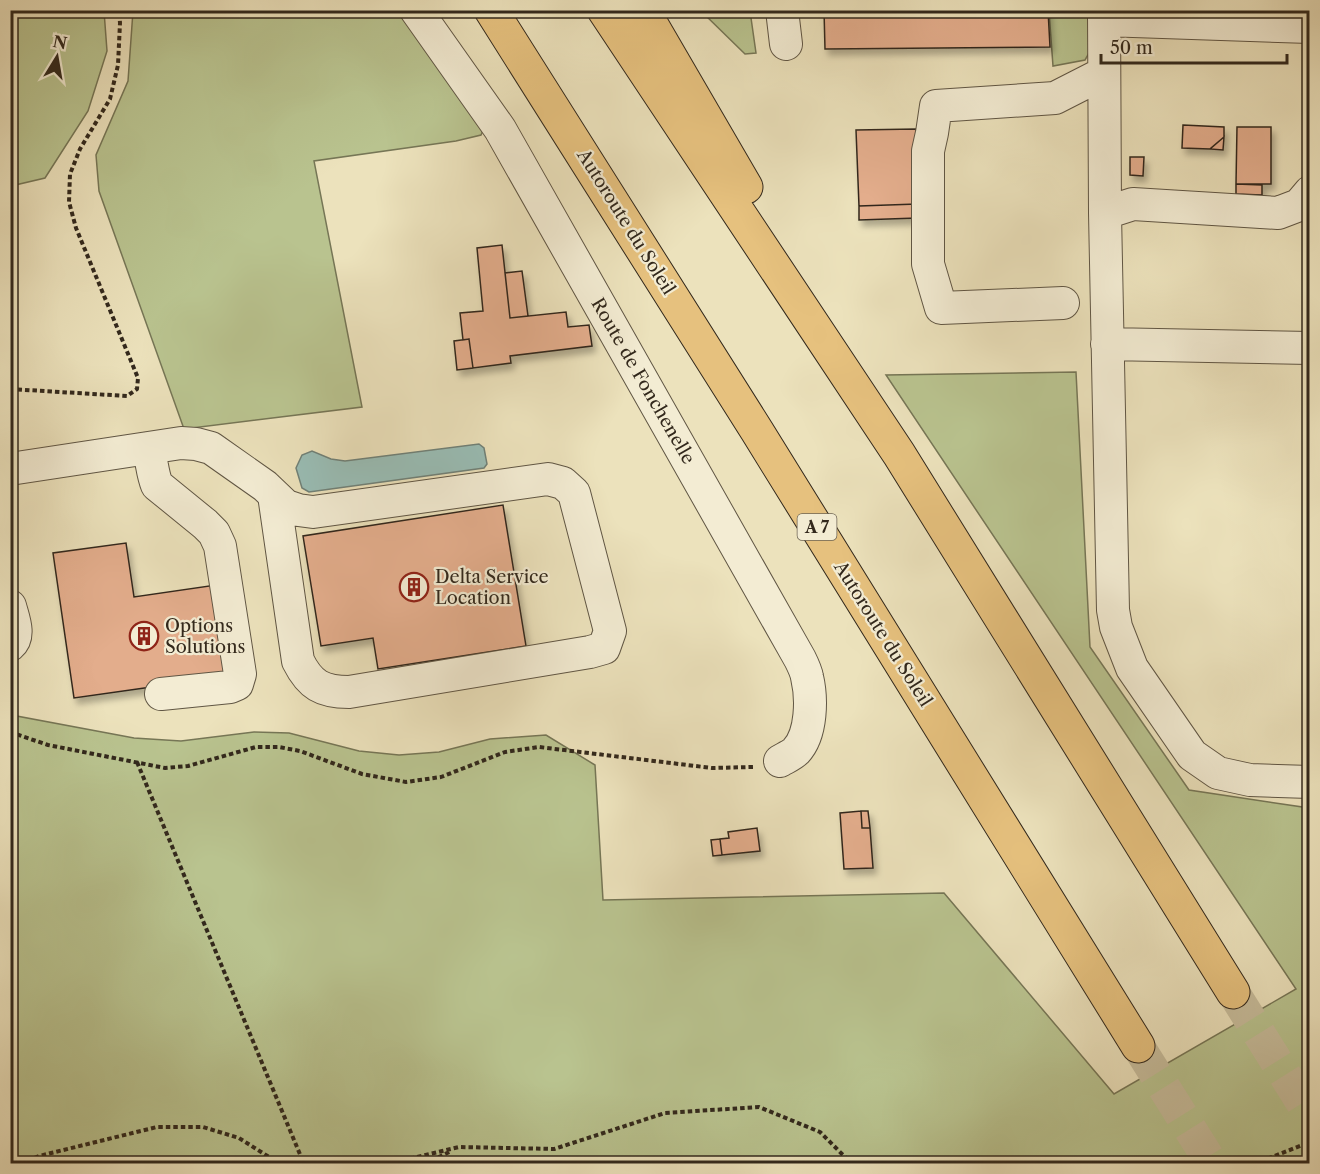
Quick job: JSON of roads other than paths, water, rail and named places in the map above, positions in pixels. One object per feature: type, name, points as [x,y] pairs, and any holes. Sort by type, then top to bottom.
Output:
[{"type":"highway","name":"Autoroute du Soleil","points":[[492,10],[757,431],[1138,1046]]},
{"type":"highway","points":[[604,10],[899,454],[1233,992]]},
{"type":"highway","points":[[643,10],[899,454]]},
{"type":"street","name":"Route de Fonchenelle","points":[[416,10],[500,129],[800,659],[807,675],[810,713],[806,733],[796,750],[780,762]]},
{"type":"street","points":[[782,10],[786,44]]},
{"type":"street","points":[[1310,27],[1104,15],[1107,344],[1113,610],[1116,627],[1132,668],[1192,755],[1218,774],[1250,780],[1310,782]]},
{"type":"street","points":[[1063,303],[941,308],[928,264],[928,151],[936,106],[1055,98],[1104,73]]},
{"type":"street","points":[[1105,213],[1133,204],[1278,213],[1299,205],[1310,192]]},
{"type":"street","points":[[1107,344],[1310,348]]},
{"type":"street","points":[[10,469],[181,443],[196,444],[211,448],[269,491],[286,506],[313,512],[548,479],[563,483],[574,493],[610,631],[604,648],[349,692],[332,692],[319,687],[305,675],[298,662],[269,491]]},
{"type":"street","points":[[148,448],[157,485],[205,524],[214,533],[220,546],[240,674],[237,684],[230,687],[161,694]]},
{"type":"street","points":[[10,606],[16,636],[14,643],[10,645]]},
{"type":"water","points":[[479,444],[484,448],[487,464],[484,468],[309,492],[302,488],[296,468],[302,455],[312,451],[331,459],[345,461]]},
{"type":"tunnel","points":[[1233,992],[1310,1115]]},
{"type":"tunnel","points":[[1138,1046],[1212,1164]]},
{"type":"place","name":"Delta Service Location","points":[[414,587]]},
{"type":"place","name":"Options Solutions","points":[[144,636]]}]
